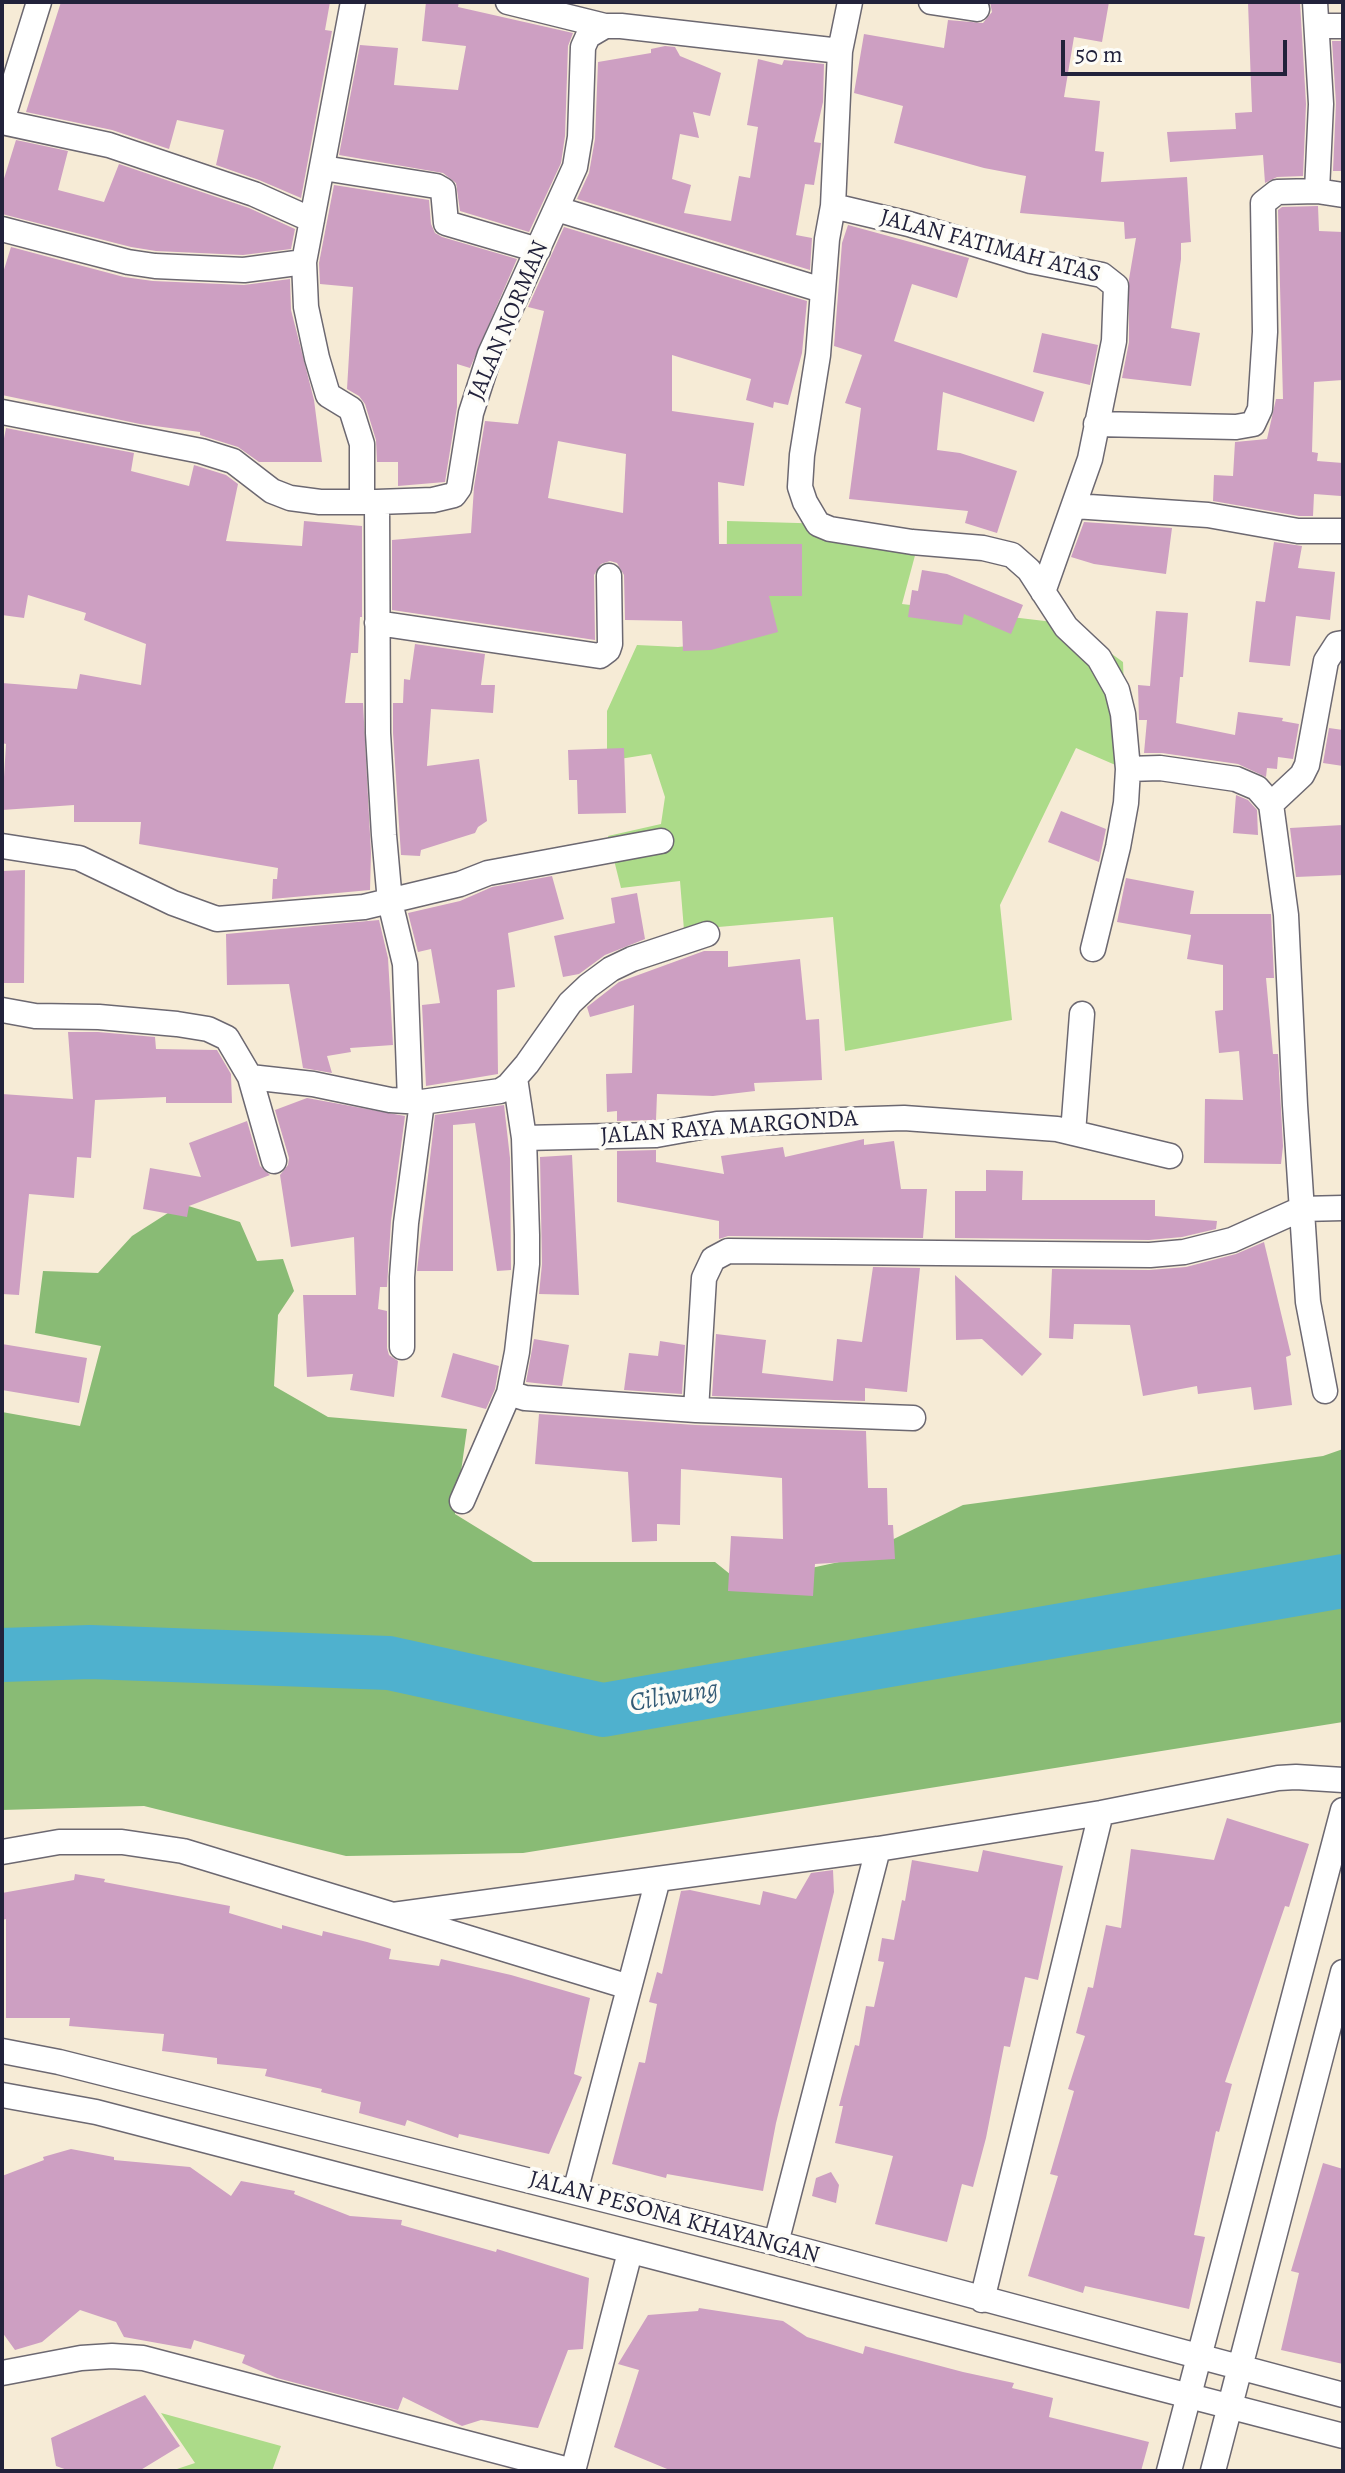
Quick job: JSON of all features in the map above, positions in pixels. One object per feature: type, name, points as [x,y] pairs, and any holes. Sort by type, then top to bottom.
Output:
[{"type":"street","points":[[39,2],[2,122],[109,145],[254,194],[312,220]]},
{"type":"street","points":[[353,2],[304,262],[306,307],[317,358],[328,395],[351,409],[362,444],[370,502],[380,659],[378,733],[390,902],[405,964],[416,1102],[406,1223],[402,1347]]},
{"type":"street","points":[[508,2],[605,26],[840,51]]},
{"type":"street","points":[[850,2],[840,51],[833,206],[822,290],[818,355],[800,487],[812,516],[818,524],[830,529],[857,535],[983,548],[1012,555],[1029,570],[1066,627],[1099,658],[1117,690],[1123,714],[1128,769],[1118,847],[1093,949]]},
{"type":"street","points":[[931,2],[977,9]]},
{"type":"street","points":[[1317,191],[1321,104],[1316,14],[1343,26]]},
{"type":"street","name":"JALAN NORMAN","points":[[2,412],[212,454],[233,461],[272,491],[290,498],[320,502],[370,502],[433,500],[454,495],[459,488],[467,431],[490,354],[557,209],[579,153],[583,47],[593,31],[605,26]]},
{"type":"street","points":[[323,168],[436,186],[443,190],[444,221],[450,226],[538,250]]},
{"type":"street","points":[[1096,424],[1236,427],[1253,424],[1260,409],[1265,332],[1263,203],[1277,192],[1317,191],[1343,195]]},
{"type":"street","name":"JALAN FATIMAH ATAS","points":[[833,206],[909,224],[1031,261],[1102,275],[1112,280],[1118,293],[1114,341],[1090,459],[1043,592]]},
{"type":"street","points":[[557,209],[822,290]]},
{"type":"street","points":[[2,229],[128,262],[155,266],[244,270],[304,262]]},
{"type":"street","points":[[1074,506],[1208,515],[1298,531],[1343,531]]},
{"type":"street","points":[[377,623],[600,656],[610,644],[609,576]]},
{"type":"street","points":[[1271,804],[1302,775],[1307,765],[1326,661],[1337,644],[1343,643]]},
{"type":"street","points":[[1128,769],[1160,768],[1236,779],[1257,788],[1271,804],[1286,915],[1308,1302],[1325,1391]]},
{"type":"street","points":[[2,846],[79,858],[173,903],[217,919],[343,910],[390,902],[460,884],[488,873],[661,841]]},
{"type":"street","points":[[250,1077],[313,1084],[381,1099],[416,1102],[485,1095],[508,1086],[570,1003],[599,977],[632,959],[707,934]]},
{"type":"street","points":[[2,1010],[35,1016],[99,1017],[208,1029],[227,1038],[250,1077],[274,1161]]},
{"type":"street","points":[[1073,1133],[1082,1014]]},
{"type":"street","points":[[462,1501],[509,1393],[517,1352],[527,1264],[524,1138],[515,1078]]},
{"type":"street","name":"JALAN RAYA MARGONDA","points":[[524,1138],[656,1135],[717,1124],[904,1118],[1057,1129],[1170,1156]]},
{"type":"street","points":[[696,1410],[704,1278],[713,1259],[728,1251],[1150,1255],[1184,1252],[1232,1240],[1301,1209],[1343,1208]]},
{"type":"street","points":[[509,1393],[525,1398],[696,1410],[913,1418]]},
{"type":"street","points":[[393,1915],[878,1849],[1101,1813],[1278,1778],[1343,1780]]},
{"type":"street","points":[[1169,2471],[1343,1810]]},
{"type":"street","points":[[982,2300],[1101,1813]]},
{"type":"street","points":[[2,1852],[59,1842],[106,1842],[183,1851],[629,1987]]},
{"type":"street","points":[[776,2243],[878,1849]]},
{"type":"street","points":[[575,2192],[658,1879]]},
{"type":"street","points":[[1213,2471],[1343,1972]]},
{"type":"street","points":[[2,2096],[8,2052]]},
{"type":"street","name":"JALAN PESONA KHAYANGAN","points":[[8,2052],[59,2062],[776,2243],[1343,2395]]},
{"type":"street","name":"JALAN PESONA KHAYANGAN","points":[[2,2096],[96,2112],[1343,2436]]},
{"type":"street","points":[[2,2373],[81,2358],[143,2358],[573,2471],[630,2252]]},
{"type":"street","points":[[811,2298],[821,2256]]},
{"type":"green space","points":[[727,521],[833,524],[921,533],[902,604],[1070,624],[1123,662],[1127,770],[1076,748],[1000,905],[1012,1020],[845,1051],[833,917],[684,930],[680,881],[621,888],[608,836],[661,824],[665,797],[651,754],[607,761],[607,711],[637,645],[678,647],[726,642]]},
{"type":"green space","points":[[182,1204],[240,1222],[257,1261],[283,1259],[294,1291],[278,1315],[274,1386],[328,1417],[467,1429],[455,1514],[533,1562],[715,1562],[741,1583],[853,1559],[963,1505],[1323,1456],[1343,1449],[1343,1722],[523,1853],[346,1856],[144,1806],[2,1810],[2,1412],[80,1426],[101,1346],[35,1333],[43,1271],[98,1273],[132,1236]]},
{"type":"green space","points":[[161,2413],[281,2446],[272,2471],[171,2471],[195,2463]]},
{"type":"building","points":[[61,2],[330,2],[325,30],[332,31],[301,198],[216,165],[224,130],[177,120],[169,149],[112,130],[26,112]]},
{"type":"building","points":[[426,2],[459,2],[458,7],[573,33],[568,46],[561,163],[529,232],[460,211],[456,183],[443,173],[339,155],[360,45],[398,48],[394,85],[458,90],[466,46],[422,41]]},
{"type":"building","points":[[990,2],[1109,2],[1102,42],[1074,37],[1064,97],[1100,101],[1095,151],[1104,152],[1101,182],[1187,177],[1191,242],[1181,243],[1171,328],[1200,333],[1191,386],[1122,378],[1129,342],[1129,279],[1136,238],[1125,239],[1124,222],[1020,213],[1026,176],[984,168],[894,143],[903,106],[854,93],[864,34],[944,48],[948,20],[983,23],[992,12]]},
{"type":"building","points":[[1248,2],[1300,2],[1306,104],[1303,176],[1277,177],[1265,183],[1263,155],[1170,162],[1167,132],[1236,129],[1235,113],[1252,112]]},
{"type":"building","points":[[1332,41],[1343,41],[1343,171],[1333,171],[1336,103]]},
{"type":"building","points":[[675,47],[680,56],[721,73],[710,116],[693,112],[699,138],[680,134],[672,179],[691,185],[684,213],[731,221],[739,176],[750,178],[758,127],[747,125],[758,59],[782,65],[784,60],[824,64],[823,102],[814,142],[821,143],[820,150],[814,185],[805,184],[796,235],[812,238],[810,270],[577,199],[589,173],[595,139],[598,62],[651,53],[651,49]]},
{"type":"building","points":[[16,140],[68,151],[58,190],[104,202],[119,164],[249,208],[295,229],[291,249],[243,255],[156,251],[2,214],[2,185]]},
{"type":"building","points":[[334,185],[429,200],[435,233],[517,259],[470,368],[457,364],[457,407],[445,482],[398,486],[398,462],[377,462],[376,440],[365,404],[347,389],[353,287],[320,284],[319,263]]},
{"type":"building","points":[[1318,206],[1319,231],[1343,232],[1343,380],[1314,382],[1312,452],[1318,453],[1317,461],[1343,463],[1341,496],[1314,494],[1313,516],[1213,501],[1214,475],[1233,476],[1235,442],[1267,439],[1276,399],[1283,399],[1278,210],[1282,207]]},
{"type":"building","points":[[848,225],[969,258],[957,298],[912,284],[894,341],[1044,392],[1034,422],[943,392],[937,450],[960,453],[1017,471],[997,533],[965,523],[968,511],[849,499],[861,408],[845,403],[862,355],[834,346],[842,243]]},
{"type":"building","points":[[564,227],[807,301],[802,353],[788,405],[774,402],[773,408],[746,400],[751,379],[672,355],[672,411],[754,423],[744,486],[718,482],[719,544],[802,544],[802,596],[769,596],[778,632],[711,650],[683,651],[682,621],[625,620],[624,575],[617,563],[610,561],[601,564],[594,575],[595,640],[392,610],[392,540],[471,533],[474,487],[485,421],[518,424],[544,311],[528,307]],"holes":[[[558,441],[626,454],[623,513],[548,498]]]},
{"type":"building","points":[[11,247],[124,277],[153,281],[244,285],[290,279],[291,310],[314,400],[322,462],[259,462],[238,447],[200,435],[200,432],[140,424],[2,395],[2,276]]},
{"type":"building","points":[[1042,333],[1098,345],[1090,385],[1033,372]]},
{"type":"building","points":[[6,428],[134,453],[131,471],[189,486],[194,465],[226,475],[238,484],[226,541],[302,546],[304,521],[362,526],[362,617],[358,653],[351,653],[345,703],[363,703],[370,890],[272,899],[273,879],[277,879],[278,868],[139,844],[141,822],[74,822],[74,805],[2,810],[6,744],[2,743],[2,683],[77,689],[80,674],[141,685],[146,644],[84,620],[86,613],[28,595],[24,618],[2,615],[2,449]]},
{"type":"building","points":[[1084,522],[1172,528],[1166,574],[1094,564],[1071,557]]},
{"type":"building","points":[[1274,542],[1302,546],[1298,568],[1335,572],[1330,620],[1296,616],[1290,666],[1249,662],[1256,601],[1265,602]]},
{"type":"building","points":[[922,570],[947,574],[1023,605],[1011,634],[964,614],[962,625],[908,617],[912,590],[918,591]]},
{"type":"building","points":[[1156,611],[1188,613],[1176,723],[1235,735],[1238,712],[1283,718],[1282,721],[1299,724],[1293,759],[1278,757],[1277,769],[1267,768],[1266,777],[1238,764],[1144,753],[1147,720],[1139,720],[1138,685],[1150,686]]},
{"type":"building","points":[[415,644],[485,654],[481,685],[495,685],[493,713],[431,709],[427,766],[479,759],[487,821],[475,833],[421,850],[420,856],[401,855],[393,733],[393,703],[403,703],[404,679],[410,680]]},
{"type":"building","points":[[1329,728],[1343,730],[1343,766],[1323,763]]},
{"type":"building","points":[[624,748],[626,813],[578,814],[577,780],[569,780],[568,750]]},
{"type":"building","points":[[1236,795],[1248,800],[1257,810],[1258,835],[1233,833]]},
{"type":"building","points":[[1061,811],[1106,829],[1099,862],[1048,842]]},
{"type":"building","points":[[1343,825],[1343,875],[1296,877],[1290,828]]},
{"type":"building","points":[[25,870],[24,983],[2,983],[2,871]]},
{"type":"building","points":[[552,876],[564,919],[508,933],[515,987],[497,990],[498,1074],[426,1086],[422,1005],[440,1003],[431,949],[418,952],[408,913],[460,901],[492,887]]},
{"type":"building","points":[[1126,878],[1194,891],[1190,914],[1271,914],[1274,978],[1266,978],[1273,1054],[1278,1054],[1283,1146],[1281,1164],[1204,1163],[1205,1099],[1243,1100],[1239,1051],[1219,1053],[1215,1011],[1223,1010],[1223,965],[1187,959],[1191,935],[1117,922]]},
{"type":"building","points":[[637,893],[645,939],[605,955],[579,974],[563,977],[554,936],[615,923],[611,898]]},
{"type":"building","points":[[379,920],[388,958],[393,1045],[350,1048],[351,1052],[327,1056],[332,1073],[303,1068],[289,984],[227,985],[226,934]]},
{"type":"building","points":[[704,951],[728,951],[728,967],[800,959],[806,1020],[819,1019],[822,1080],[754,1083],[755,1091],[713,1096],[657,1094],[656,1120],[617,1121],[617,1111],[607,1112],[606,1074],[632,1073],[634,1005],[590,1017],[587,1007],[619,982]]},
{"type":"building","points":[[68,1032],[155,1037],[156,1049],[217,1050],[231,1074],[232,1103],[166,1103],[166,1097],[95,1100],[91,1158],[77,1157],[74,1198],[29,1194],[19,1295],[2,1294],[2,1094],[73,1099]]},
{"type":"building","points":[[307,1098],[405,1116],[391,1221],[387,1287],[380,1287],[378,1309],[387,1311],[387,1348],[389,1355],[398,1361],[394,1397],[350,1390],[353,1374],[307,1377],[303,1295],[356,1295],[354,1237],[291,1247],[280,1175],[289,1158],[275,1110]]},
{"type":"building","points":[[504,1105],[510,1158],[511,1270],[497,1271],[475,1123],[453,1125],[453,1271],[417,1271],[435,1115]]},
{"type":"building","points":[[247,1121],[260,1166],[270,1175],[189,1206],[187,1217],[143,1209],[150,1168],[201,1177],[189,1143]]},
{"type":"building","points":[[864,1139],[864,1145],[894,1141],[901,1189],[927,1189],[923,1238],[728,1236],[719,1239],[719,1221],[617,1202],[617,1151],[656,1150],[656,1162],[724,1174],[721,1156],[783,1147],[785,1157]]},
{"type":"building","points":[[572,1155],[579,1295],[539,1294],[542,1264],[540,1157]]},
{"type":"building","points":[[986,1170],[1023,1171],[1022,1200],[1155,1200],[1155,1216],[1217,1221],[1216,1229],[1149,1240],[955,1238],[955,1191],[986,1191]]},
{"type":"building","points":[[1264,1242],[1291,1355],[1286,1357],[1292,1405],[1254,1410],[1251,1387],[1198,1394],[1197,1386],[1143,1396],[1130,1325],[1074,1324],[1073,1339],[1049,1338],[1052,1269],[1150,1270],[1186,1267],[1236,1254]]},
{"type":"building","points":[[873,1267],[920,1268],[907,1392],[865,1388],[865,1401],[712,1396],[716,1334],[766,1340],[762,1373],[833,1381],[837,1339],[862,1342]]},
{"type":"building","points":[[955,1275],[1042,1354],[1022,1376],[982,1339],[956,1340]]},
{"type":"building","points":[[534,1339],[569,1345],[562,1386],[526,1382]]},
{"type":"building","points":[[660,1341],[685,1345],[682,1394],[624,1390],[629,1353],[658,1356]]},
{"type":"building","points":[[2,1344],[87,1358],[79,1403],[2,1390]]},
{"type":"building","points":[[453,1353],[499,1366],[495,1389],[486,1409],[441,1397]]},
{"type":"building","points":[[539,1414],[695,1425],[866,1431],[868,1488],[887,1488],[888,1525],[893,1525],[895,1559],[815,1564],[813,1596],[728,1591],[731,1536],[783,1539],[782,1478],[681,1469],[680,1525],[657,1524],[657,1541],[632,1542],[628,1472],[535,1464]]},
{"type":"building","points":[[1227,1818],[1309,1844],[1225,2082],[1232,2084],[1219,2132],[1216,2131],[1194,2235],[1205,2237],[1189,2309],[1085,2286],[1083,2293],[1028,2276],[1058,2176],[1050,2174],[1074,2091],[1068,2089],[1085,2036],[1076,2033],[1088,1987],[1093,1988],[1106,1925],[1121,1928],[1131,1849],[1214,1860]]},
{"type":"building","points":[[983,1850],[1063,1866],[1038,1980],[1025,1977],[1010,2047],[1004,2046],[973,2187],[962,2184],[947,2242],[875,2224],[893,2156],[835,2143],[843,2106],[839,2106],[855,2045],[859,2046],[866,2006],[874,2007],[884,1962],[878,1961],[882,1938],[894,1940],[912,1860],[978,1872]]},
{"type":"building","points":[[833,1870],[834,1892],[776,2123],[763,2191],[667,2174],[666,2178],[612,2164],[639,2062],[645,2063],[657,2004],[649,2002],[657,1972],[662,1974],[681,1891],[690,1890],[760,1905],[763,1891],[796,1899],[811,1873]]},
{"type":"building","points":[[75,1874],[230,1906],[229,1913],[282,1929],[282,1925],[322,1936],[323,1931],[367,1942],[391,1949],[389,1959],[439,1966],[441,1959],[590,1998],[574,2074],[582,2077],[549,2154],[459,2134],[458,2138],[407,2120],[405,2126],[359,2113],[361,2102],[265,2076],[267,2069],[217,2064],[217,2058],[162,2051],[164,2034],[69,2026],[70,2018],[6,2018],[6,1919],[2,1920],[2,1893],[74,1880]]},
{"type":"building","points":[[71,2149],[114,2157],[114,2160],[190,2167],[231,2196],[241,2181],[295,2191],[294,2194],[350,2216],[402,2220],[401,2225],[496,2252],[497,2249],[589,2278],[583,2349],[568,2350],[538,2428],[481,2420],[462,2426],[403,2397],[398,2410],[277,2378],[242,2363],[245,2355],[194,2340],[191,2349],[124,2337],[116,2322],[80,2310],[42,2342],[15,2350],[2,2332],[2,2176],[44,2160],[43,2157]]},
{"type":"building","points":[[1323,2163],[1343,2169],[1343,2364],[1281,2350],[1299,2273],[1291,2271]]},
{"type":"building","points":[[831,2172],[839,2185],[836,2203],[812,2196],[816,2178]]},
{"type":"building","points":[[699,2308],[783,2321],[807,2337],[863,2354],[865,2346],[1014,2383],[1012,2388],[1053,2398],[1049,2417],[1149,2442],[1141,2471],[672,2471],[614,2447],[639,2370],[618,2364],[648,2315],[698,2311]]},
{"type":"building","points":[[145,2395],[180,2446],[139,2471],[70,2471],[56,2466],[51,2438]]},
{"type":"waterway","name":"Ciliwung","points":[[2,1655],[90,1652],[389,1663],[603,1710],[1343,1581]]}]
